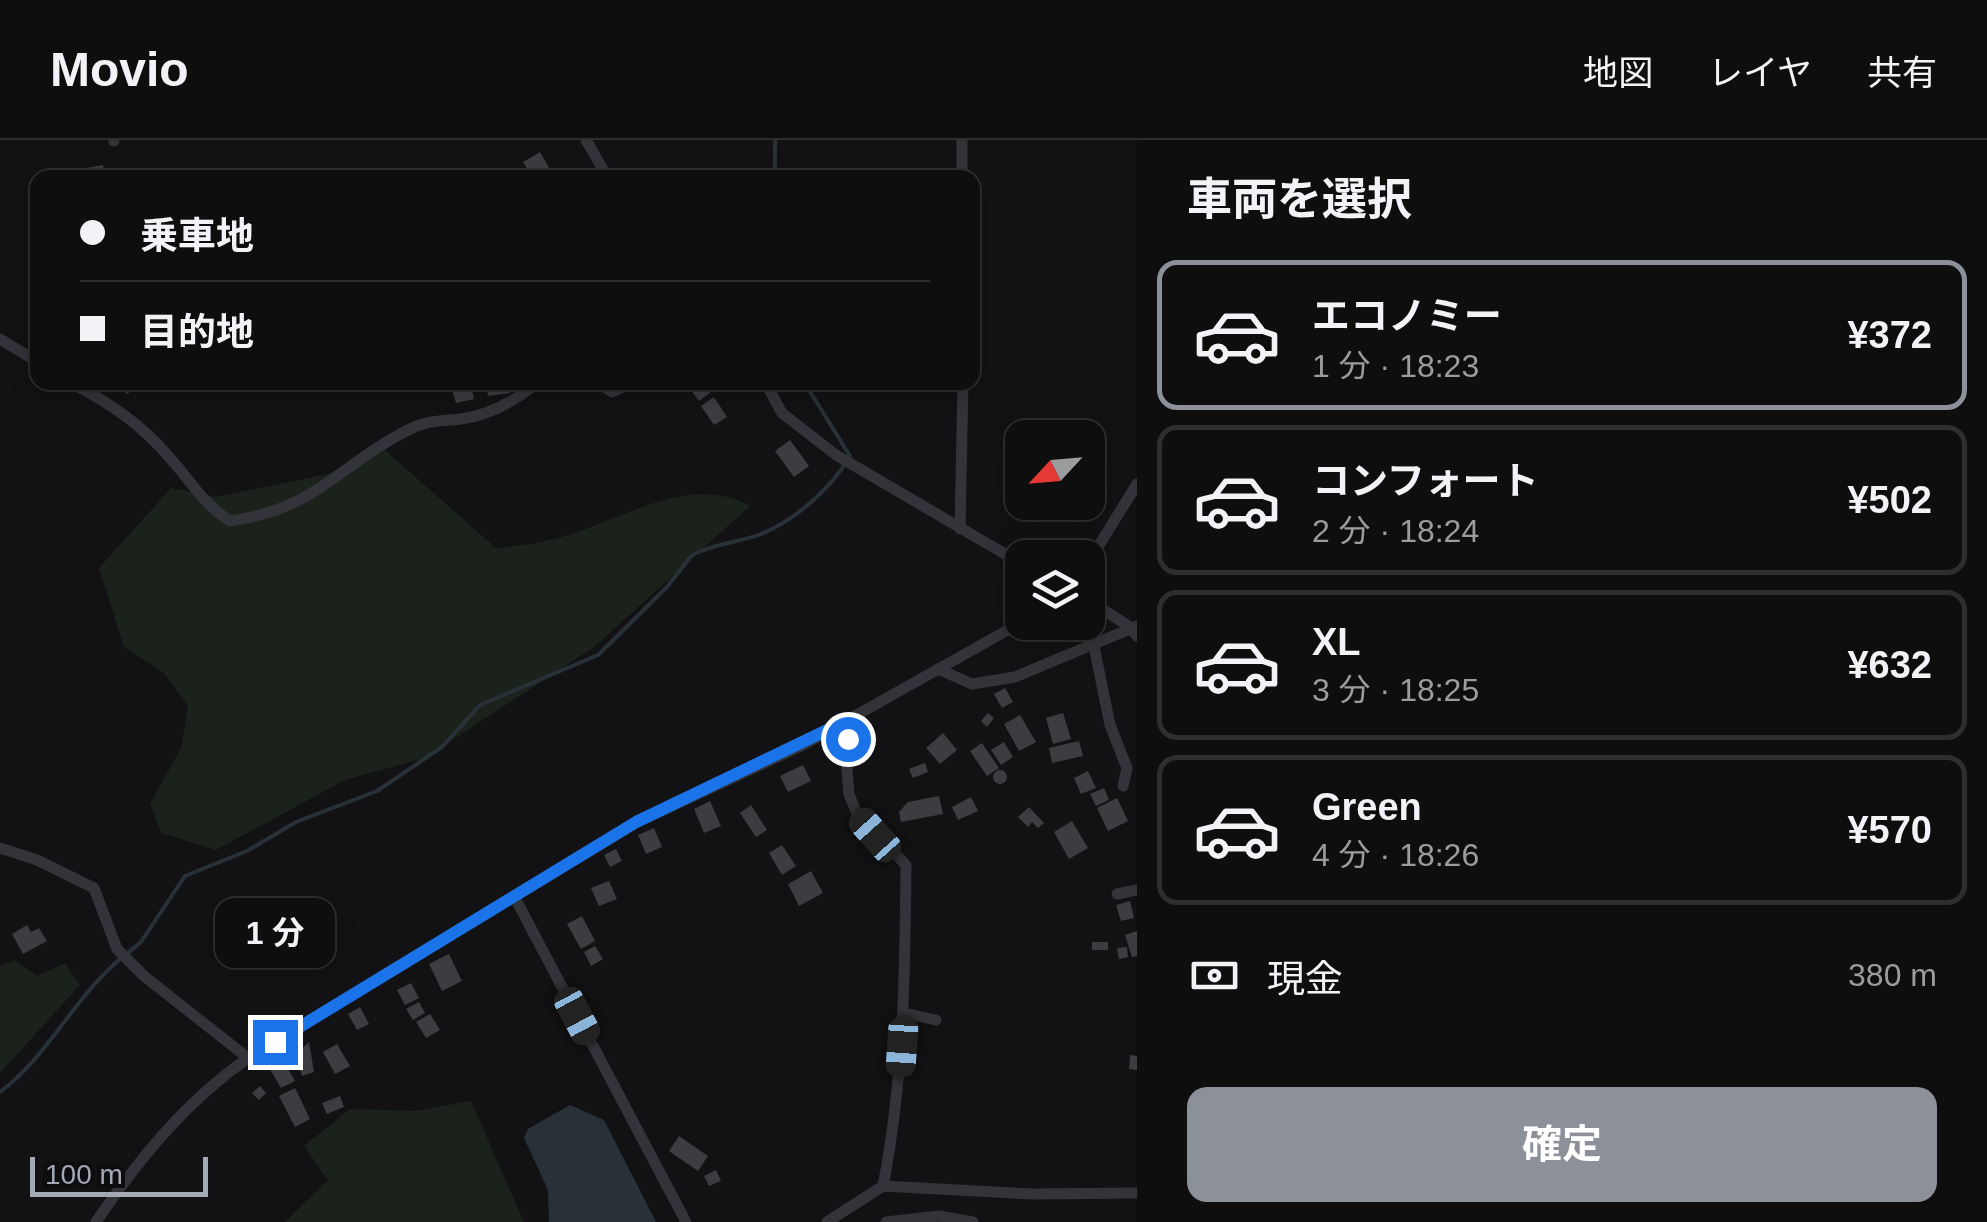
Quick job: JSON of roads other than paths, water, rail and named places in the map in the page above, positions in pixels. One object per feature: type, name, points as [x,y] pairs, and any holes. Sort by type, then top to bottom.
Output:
[{"type":"street","points":[[586,140],[603,170]]},
{"type":"street","points":[[962,140],[962,170]]},
{"type":"street","points":[[0,340],[30,357]]},
{"type":"street","points":[[85,390],[142,428],[214,511],[230,520],[272,514],[318,492],[409,430],[438,419],[484,414],[513,402],[528,390]]},
{"type":"street","points":[[770,390],[782,412],[836,455],[1005,554]]},
{"type":"street","points":[[960,529],[962,390]]},
{"type":"street","points":[[1102,540],[1137,484]]},
{"type":"street","points":[[1105,611],[1135,630]]},
{"type":"street","points":[[938,670],[949,678],[984,683],[1021,676],[1135,630]]},
{"type":"street","points":[[96,1222],[145,1152],[216,1081],[248,1058],[636,822],[844,722],[1005,632]]},
{"type":"street","points":[[1094,646],[1110,725],[1129,776]]},
{"type":"street","points":[[844,722],[849,794],[856,814],[897,851],[906,866],[904,1013],[897,1114],[883,1186]]},
{"type":"street","points":[[0,848],[94,888],[116,949],[248,1058]]},
{"type":"street","points":[[1117,894],[1137,890]]},
{"type":"street","points":[[514,896],[686,1222]]},
{"type":"street","points":[[904,1013],[936,1020]]},
{"type":"street","points":[[828,1222],[883,1186],[1032,1194],[1137,1193]]},
{"type":"street","points":[[886,1222],[940,1216],[972,1222]]},
{"type":"waterway","points":[[775,140],[775,170]]},
{"type":"waterway","points":[[128,953],[141,942],[185,876],[247,851],[296,822],[377,791],[442,747],[480,705],[598,655],[667,587],[692,555],[761,534],[811,502],[850,456],[809,390]]},
{"type":"waterway","points":[[0,1092],[33,1062],[89,991],[120,959]]}]
